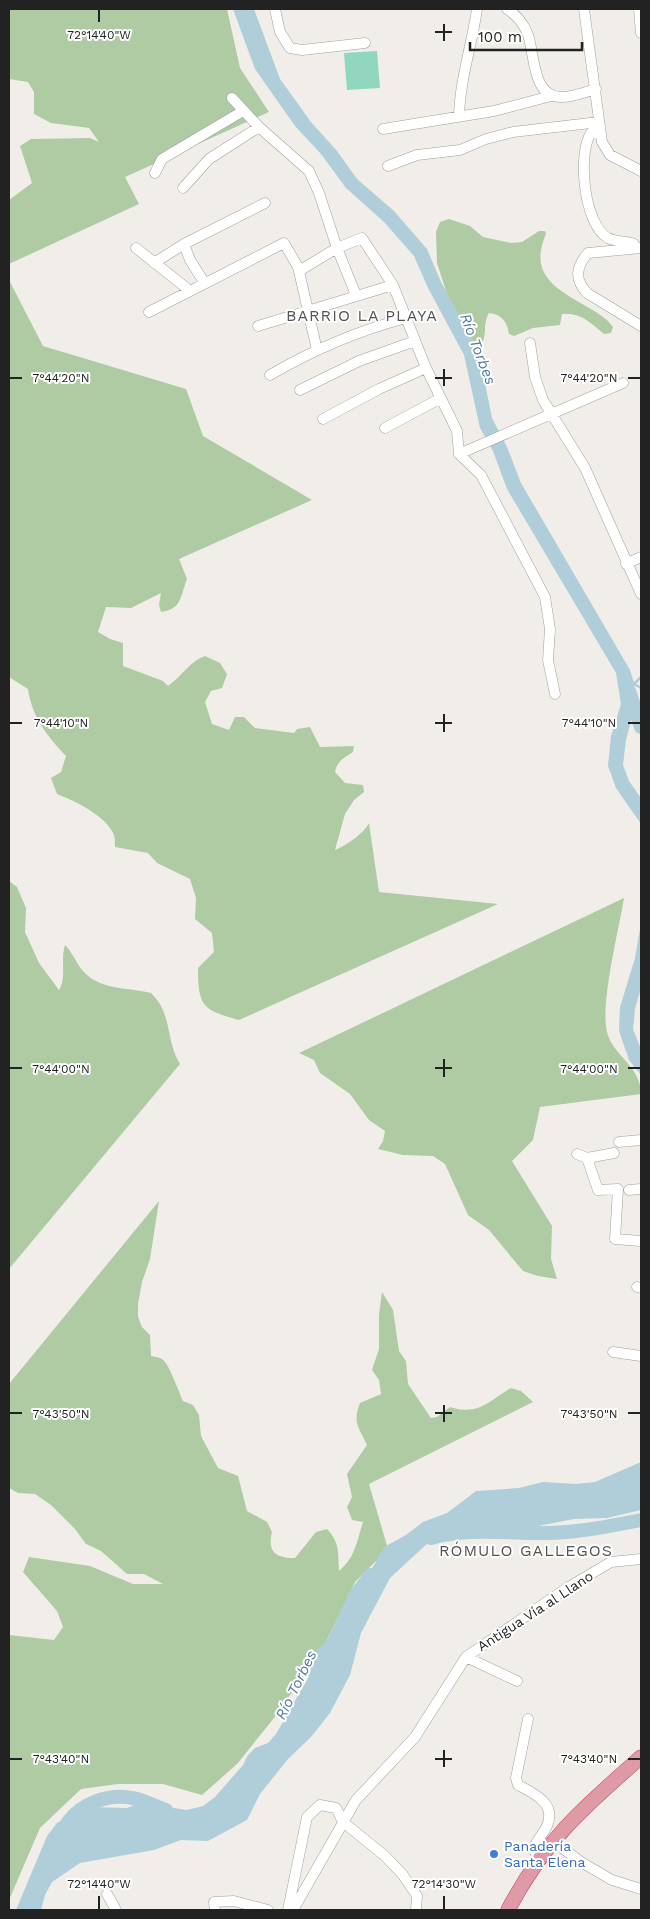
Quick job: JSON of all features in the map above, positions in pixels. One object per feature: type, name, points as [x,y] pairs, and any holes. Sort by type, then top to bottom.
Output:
[{"type":"highway","points":[[508,1910],[538,1860],[579,1811],[641,1757]]},
{"type":"street","points":[[275,9],[280,32],[290,48],[302,50],[364,43]]},
{"type":"street","points":[[459,116],[461,84],[474,33],[477,9]]},
{"type":"street","points":[[507,9],[523,23],[528,35],[538,81],[551,96]]},
{"type":"street","points":[[584,9],[602,142],[610,155],[641,171]]},
{"type":"street","points":[[639,9],[641,33]]},
{"type":"street","points":[[383,129],[510,108],[551,96],[562,97],[596,89]]},
{"type":"street","points":[[232,98],[259,127],[309,171],[319,193],[356,295]]},
{"type":"street","points":[[155,173],[162,159],[242,110]]},
{"type":"street","points":[[388,166],[417,155],[460,150],[513,132],[600,126]]},
{"type":"street","points":[[600,126],[591,133],[586,144],[585,183],[588,206],[607,238],[633,243],[640,248]]},
{"type":"street","points":[[183,188],[209,159],[259,127]]},
{"type":"street","points":[[154,263],[184,244],[265,203]]},
{"type":"street","points":[[299,271],[338,248],[362,238],[393,285],[426,368],[457,431],[459,454],[481,475],[545,597],[550,629],[548,660],[555,694]]},
{"type":"street","points":[[149,312],[204,282],[284,243],[292,254],[299,271],[317,350]]},
{"type":"street","points":[[184,244],[190,260],[204,282]]},
{"type":"street","points":[[136,248],[189,290]]},
{"type":"street","points":[[640,248],[588,253],[579,263],[577,279],[587,293],[641,326]]},
{"type":"street","points":[[258,326],[393,285]]},
{"type":"street","points":[[270,375],[317,350],[369,328],[406,318]]},
{"type":"street","points":[[300,390],[359,361],[415,342]]},
{"type":"street","points":[[530,343],[536,377],[550,415],[585,468],[626,564],[641,594]]},
{"type":"street","points":[[323,419],[379,389],[426,368]]},
{"type":"street","points":[[459,454],[484,445],[623,383]]},
{"type":"street","points":[[385,428],[441,398]]},
{"type":"street","points":[[626,564],[641,557]]},
{"type":"street","points":[[619,1142],[641,1140]]},
{"type":"street","points":[[614,1153],[582,1156],[598,1190],[618,1188],[615,1239],[641,1241]]},
{"type":"street","points":[[629,1190],[641,1189]]},
{"type":"street","points":[[613,1352],[641,1356]]},
{"type":"street","name":"Antigua Vía al Llano","points":[[293,1910],[356,1800],[372,1780],[415,1737],[466,1657],[567,1588],[612,1562],[641,1559]]},
{"type":"street","points":[[466,1657],[516,1681]]},
{"type":"street","points":[[528,1719],[516,1778],[518,1785],[536,1794],[545,1802],[549,1811],[549,1819],[545,1829],[534,1848],[538,1860]]},
{"type":"street","points":[[288,1910],[307,1817],[320,1805],[336,1808],[343,1822],[385,1856],[403,1875],[417,1896],[416,1910]]},
{"type":"street","points":[[553,1841],[582,1862],[612,1880],[641,1889]]},
{"type":"street","points":[[108,1894],[116,1910]]},
{"type":"street","points":[[215,1910],[214,1902],[234,1901],[268,1910]]},
{"type":"green space","points":[[9,9],[227,9],[240,68],[269,112],[125,177],[139,204],[9,264],[9,200],[32,183],[20,146],[31,139],[90,138],[99,142],[89,128],[51,123],[34,114],[34,92],[28,82],[9,79]]},
{"type":"green space","points":[[377,51],[380,88],[347,90],[344,53]]},
{"type":"green space","points":[[449,219],[470,226],[483,237],[511,243],[522,242],[539,231],[545,231],[546,234],[541,252],[541,266],[547,277],[568,296],[607,320],[613,327],[611,333],[604,334],[590,322],[580,317],[562,314],[560,325],[533,328],[514,336],[509,334],[507,326],[501,317],[489,313],[483,341],[477,351],[456,322],[437,263],[436,232],[440,222]]},
{"type":"green space","points":[[9,280],[43,346],[186,389],[203,436],[312,500],[179,559],[187,579],[179,601],[173,608],[161,612],[159,605],[161,593],[131,608],[106,607],[98,632],[110,639],[123,643],[123,666],[163,681],[168,686],[190,665],[205,656],[220,663],[227,674],[222,688],[211,691],[205,702],[212,724],[229,730],[235,717],[244,717],[255,728],[294,733],[297,729],[310,727],[320,747],[354,746],[353,752],[339,762],[335,772],[345,783],[363,785],[364,792],[354,800],[345,814],[335,850],[355,838],[369,823],[379,892],[498,904],[239,1020],[217,1013],[205,1005],[199,991],[198,968],[214,952],[212,933],[195,919],[196,898],[190,879],[157,863],[148,853],[115,847],[113,833],[102,819],[80,804],[57,794],[51,778],[61,772],[66,756],[41,726],[33,708],[28,689],[9,677]]},
{"type":"green space","points":[[9,881],[17,887],[26,908],[25,932],[39,963],[59,990],[63,980],[65,945],[83,971],[98,982],[151,993],[163,1010],[172,1046],[180,1064],[9,1269]]},
{"type":"green space","points":[[624,898],[608,985],[606,1004],[607,1032],[615,1048],[637,1076],[641,1094],[540,1107],[533,1140],[512,1161],[552,1226],[551,1259],[557,1279],[538,1276],[523,1271],[489,1230],[468,1215],[445,1164],[433,1156],[403,1155],[378,1149],[383,1141],[385,1131],[369,1120],[350,1094],[320,1073],[314,1060],[299,1053]]},
{"type":"green space","points":[[159,1201],[150,1259],[142,1282],[138,1304],[138,1317],[142,1327],[150,1335],[151,1356],[160,1358],[165,1363],[171,1372],[183,1401],[193,1405],[199,1415],[201,1436],[218,1468],[238,1476],[247,1511],[267,1522],[272,1532],[272,1549],[278,1555],[295,1558],[316,1532],[327,1529],[336,1544],[339,1571],[349,1561],[355,1549],[363,1522],[352,1520],[347,1507],[352,1497],[347,1474],[367,1445],[357,1420],[360,1403],[381,1394],[379,1380],[372,1370],[379,1349],[379,1315],[382,1292],[393,1310],[399,1351],[406,1361],[408,1384],[431,1418],[437,1417],[450,1407],[468,1410],[476,1409],[489,1403],[511,1388],[521,1391],[533,1402],[369,1484],[388,1549],[355,1582],[322,1650],[274,1718],[237,1764],[202,1795],[163,1784],[118,1784],[81,1789],[40,1828],[9,1900],[9,1635],[54,1640],[63,1627],[57,1611],[23,1572],[29,1557],[90,1566],[133,1584],[163,1584],[144,1574],[127,1574],[101,1551],[86,1544],[75,1529],[51,1505],[35,1494],[18,1493],[9,1488],[9,1384]]},
{"type":"water","points":[[233,9],[254,9],[280,79],[311,122],[337,151],[357,179],[394,211],[427,249],[441,282],[478,349],[492,418],[507,447],[521,483],[630,670],[634,683],[635,705],[626,740],[623,765],[629,781],[641,798],[641,824],[616,788],[608,766],[611,736],[621,704],[616,673],[507,489],[493,451],[480,428],[464,355],[428,288],[414,256],[384,222],[346,188],[321,154],[295,126],[255,69]]},
{"type":"water","points":[[641,923],[641,988],[635,1009],[633,1029],[641,1049],[641,1075],[629,1060],[619,1031],[620,1007],[635,958]]},
{"type":"water","points":[[641,1462],[641,1510],[607,1518],[574,1519],[518,1530],[461,1532],[429,1542],[390,1578],[361,1633],[350,1675],[330,1713],[311,1737],[288,1759],[260,1794],[247,1820],[208,1841],[181,1840],[154,1850],[80,1863],[52,1882],[45,1895],[41,1910],[16,1910],[47,1836],[57,1823],[72,1813],[92,1807],[127,1808],[140,1803],[187,1810],[203,1806],[215,1797],[243,1765],[248,1755],[255,1748],[268,1743],[276,1734],[308,1678],[317,1650],[338,1631],[347,1608],[364,1583],[384,1547],[406,1535],[423,1522],[447,1513],[476,1491],[519,1488],[543,1482],[576,1484],[595,1482]]},
{"type":"waterway","points":[[635,683],[641,677]]},
{"type":"waterway","points":[[632,683],[641,688]]},
{"type":"waterway","name":"Río Torbes","points":[[629,691],[641,727]]},
{"type":"waterway","name":"Río Torbes","points":[[431,1538],[475,1532],[562,1532],[641,1520]]},
{"type":"waterway","name":"Río Torbes","points":[[332,1646],[357,1593],[371,1575]]},
{"type":"waterway","name":"Río Torbes","points":[[68,1822],[88,1805],[105,1798],[123,1797],[136,1799],[166,1810]]},
{"type":"place","name":"Panadería Santa Elena","points":[[494,1854]]},
{"type":"district","name":"BARRIO LA PLAYA","points":[[362,315]]},
{"type":"district","name":"RÓMULO GALLEGOS","points":[[526,1550]]}]
